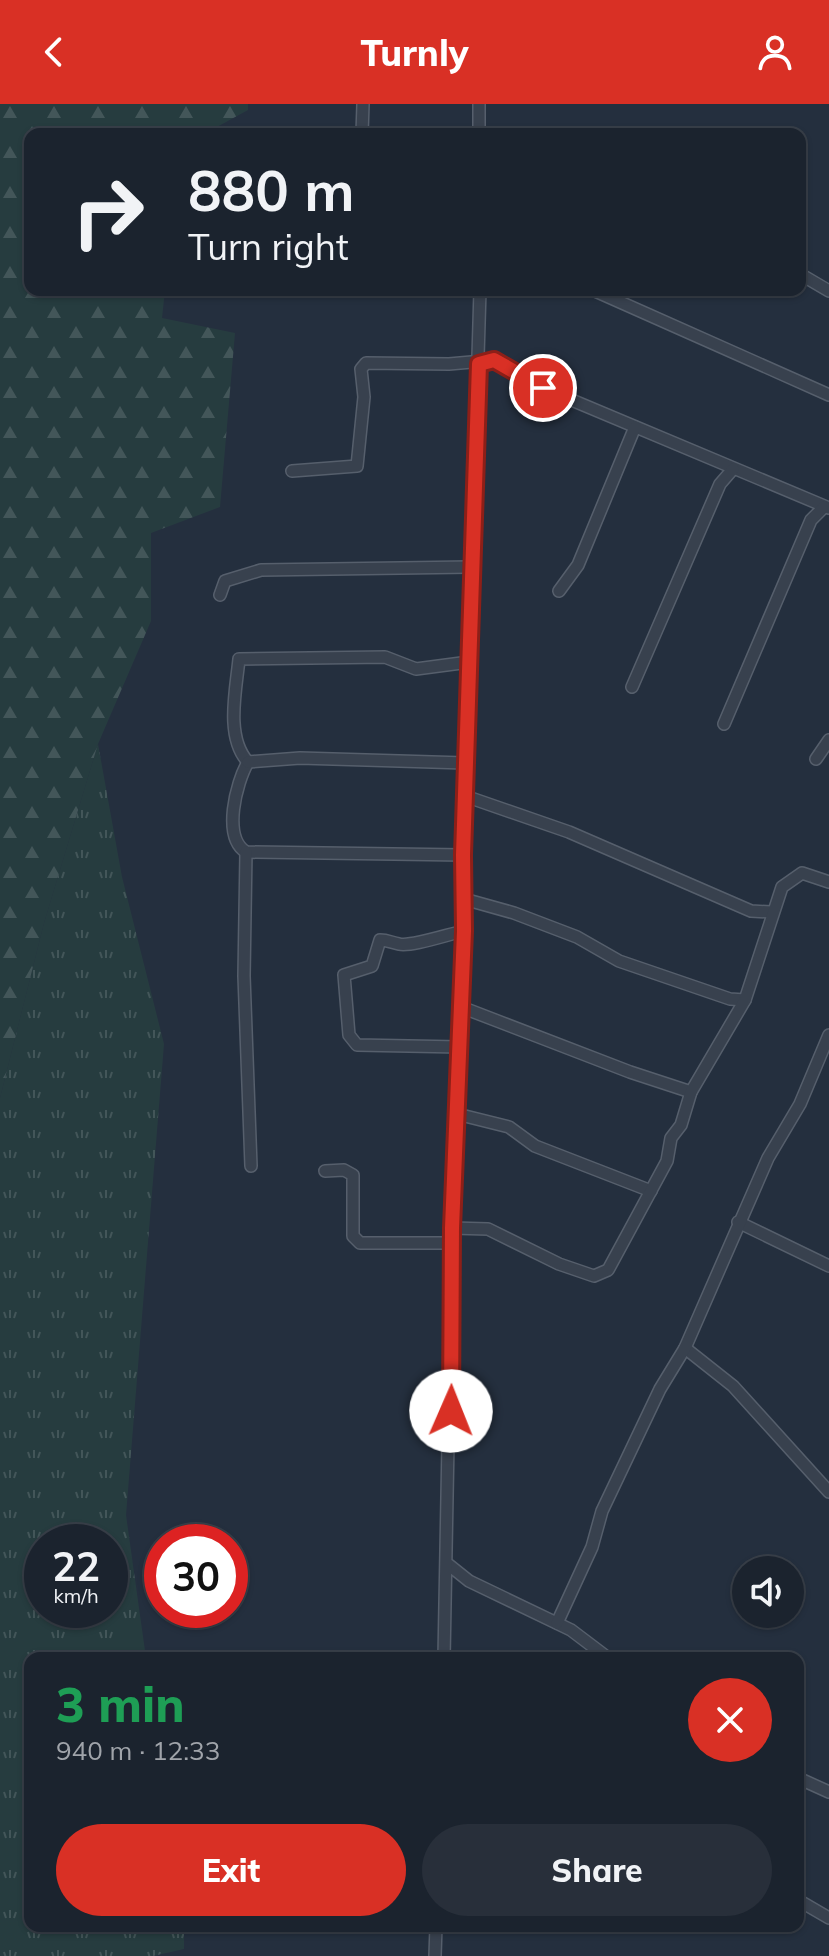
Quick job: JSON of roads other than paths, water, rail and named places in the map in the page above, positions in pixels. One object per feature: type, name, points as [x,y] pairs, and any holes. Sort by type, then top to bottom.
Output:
[{"type":"street","points":[[362,128],[363,104]]},
{"type":"street","points":[[479,104],[479,128]]},
{"type":"street","points":[[806,278],[829,291]]},
{"type":"street","points":[[444,1652],[449,1565],[452,1228],[464,931],[465,763],[480,296]]},
{"type":"street","points":[[606,296],[829,395]]},
{"type":"street","points":[[292,471],[357,466],[364,397],[361,369],[366,363],[479,364],[494,360],[543,388],[827,508]]},
{"type":"street","points":[[559,591],[578,565],[635,427]]},
{"type":"street","points":[[632,687],[720,484],[733,469]]},
{"type":"street","points":[[724,724],[811,520],[827,508]]},
{"type":"street","points":[[220,595],[225,581],[261,570],[470,567]]},
{"type":"street","points":[[248,762],[237,750],[235,709],[239,659],[385,657],[416,669],[469,662]]},
{"type":"street","points":[[816,759],[829,740]]},
{"type":"street","points":[[248,762],[300,758],[465,763]]},
{"type":"street","points":[[248,762],[232,831],[238,847],[246,852],[463,855]]},
{"type":"street","points":[[465,796],[569,832],[751,911],[771,912]]},
{"type":"street","points":[[246,852],[244,976],[251,1166]]},
{"type":"street","points":[[452,1228],[488,1229],[559,1264],[594,1276],[608,1270],[619,1255],[667,1161],[671,1138],[681,1125],[691,1092],[745,1000],[760,961],[771,912],[782,887],[796,874],[807,873],[829,882]]},
{"type":"street","points":[[464,899],[514,913],[577,937],[629,965],[730,999],[745,1000]]},
{"type":"street","points":[[460,1047],[357,1045],[349,1035],[348,1000],[342,982],[344,975],[372,966],[380,940],[401,945],[424,943],[434,936],[464,931]]},
{"type":"street","points":[[461,1007],[691,1092]]},
{"type":"street","points":[[557,1623],[592,1547],[602,1511],[660,1389],[685,1348],[738,1222],[771,1151],[800,1104],[829,1035]]},
{"type":"street","points":[[457,1114],[509,1127],[535,1146],[651,1191]]},
{"type":"street","points":[[325,1171],[344,1170],[353,1175],[353,1236],[360,1243],[452,1243]]},
{"type":"street","points":[[738,1222],[829,1266]]},
{"type":"street","points":[[685,1348],[733,1386],[829,1492]]},
{"type":"street","points":[[449,1565],[469,1581],[557,1623],[599,1652]]},
{"type":"street","points":[[447,1592],[469,1581]]},
{"type":"street","points":[[804,1781],[829,1792]]},
{"type":"street","points":[[804,1903],[829,1918]]},
{"type":"street","points":[[435,1956],[436,1932]]}]
